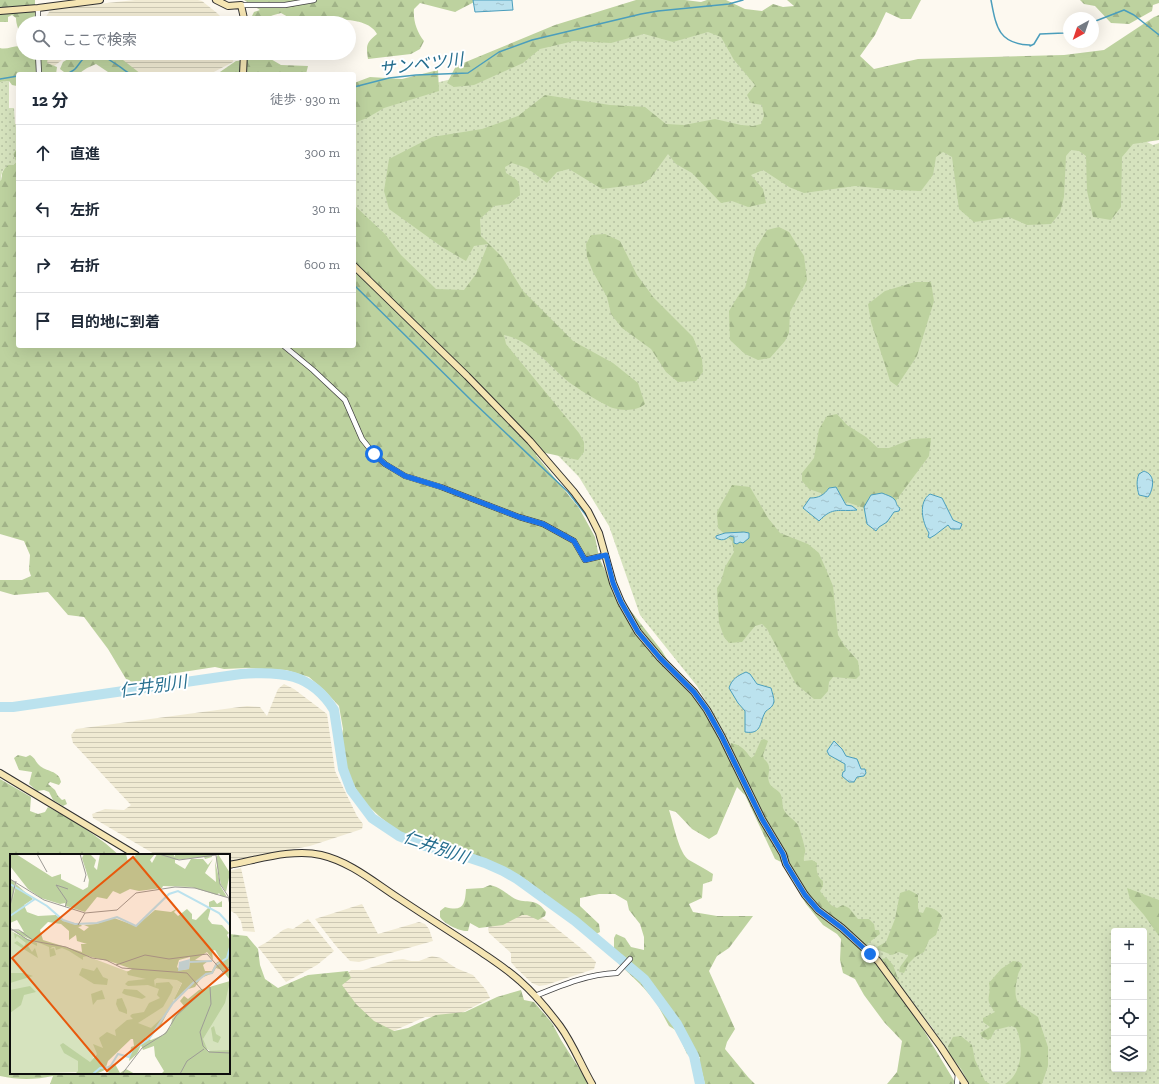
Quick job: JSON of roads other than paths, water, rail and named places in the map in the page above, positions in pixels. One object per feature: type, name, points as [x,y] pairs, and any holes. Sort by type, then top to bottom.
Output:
[{"type":"street","points":[[0,11],[100,0]]},
{"type":"street","points":[[216,0],[228,6],[285,5],[314,0]]},
{"type":"street","points":[[241,5],[243,16]]},
{"type":"street","points":[[38,8],[38,16]]},
{"type":"street","points":[[38,60],[39,72]]},
{"type":"street","points":[[243,72],[244,60]]},
{"type":"street","points":[[356,268],[467,376],[530,441],[574,492],[588,511],[599,533],[613,583],[621,602],[638,632],[660,658],[694,692],[707,710],[722,737],[762,819],[783,854],[786,864],[805,895],[818,910],[842,928],[878,962],[941,1047],[965,1084]]},
{"type":"street","points":[[286,348],[345,400],[362,439],[374,454],[397,472],[519,517],[543,524],[574,541],[585,560],[606,555]]},
{"type":"street","points":[[0,773],[134,854]]},
{"type":"street","points":[[230,866],[290,853],[308,852],[321,854],[340,861],[365,876],[496,962],[519,980],[557,1022],[572,1044],[592,1084]]},
{"type":"street","points":[[535,996],[571,981],[617,973],[630,959]]},
{"type":"street","points":[[957,1084],[958,1072]]},
{"type":"water","points":[[473,0],[512,0],[513,10],[475,12]]},
{"type":"water","points":[[1144,471],[1150,474],[1153,483],[1148,497],[1139,495],[1137,487],[1137,479],[1139,474]]},
{"type":"water","points":[[836,487],[846,505],[852,506],[857,510],[832,511],[819,521],[803,508],[810,498],[819,497],[829,488]]},
{"type":"water","points":[[882,493],[894,499],[900,508],[899,511],[894,512],[887,522],[876,531],[867,524],[864,507],[871,495]]},
{"type":"water","points":[[930,494],[942,498],[953,520],[962,524],[960,529],[951,529],[948,525],[930,538],[928,537],[929,533],[922,512],[924,502]]},
{"type":"water","points":[[725,533],[749,533],[749,538],[743,543],[734,543],[734,537],[730,536],[723,540],[716,538],[716,536]]},
{"type":"water","points":[[746,672],[750,674],[757,684],[771,688],[774,700],[772,706],[766,711],[758,729],[751,732],[745,732],[745,711],[729,688],[735,678]]},
{"type":"water","points":[[834,741],[842,749],[846,756],[857,759],[861,769],[865,769],[866,773],[864,776],[857,777],[854,782],[849,782],[842,776],[843,772],[845,771],[845,764],[829,755],[827,751]]},
{"type":"waterway","name":"サンベツ川","points":[[356,86],[389,78],[416,75],[468,73],[499,52],[532,40],[641,14],[729,4],[743,0]]},
{"type":"waterway","name":"サンベツ川","points":[[991,0],[1000,32],[1011,41],[1030,46],[1034,44],[1040,34],[1063,33]]},
{"type":"waterway","name":"サンベツ川","points":[[1099,20],[1124,10],[1134,15],[1159,35]]},
{"type":"waterway","name":"サンベツ川","points":[[70,72],[75,69],[82,60]]},
{"type":"waterway","name":"サンベツ川","points":[[109,60],[127,72]]},
{"type":"waterway","name":"サンベツ川","points":[[0,79],[16,76]]},
{"type":"waterway","points":[[356,287],[471,400],[568,492],[589,519]]},
{"type":"waterway","name":"仁井別川","points":[[0,707],[13,707],[241,674],[282,674],[305,682],[315,688],[334,710],[343,769],[351,790],[372,818],[399,836],[421,845],[452,852],[485,863],[503,871],[517,879],[575,921],[644,979],[677,1024],[694,1056],[700,1084]]}]
